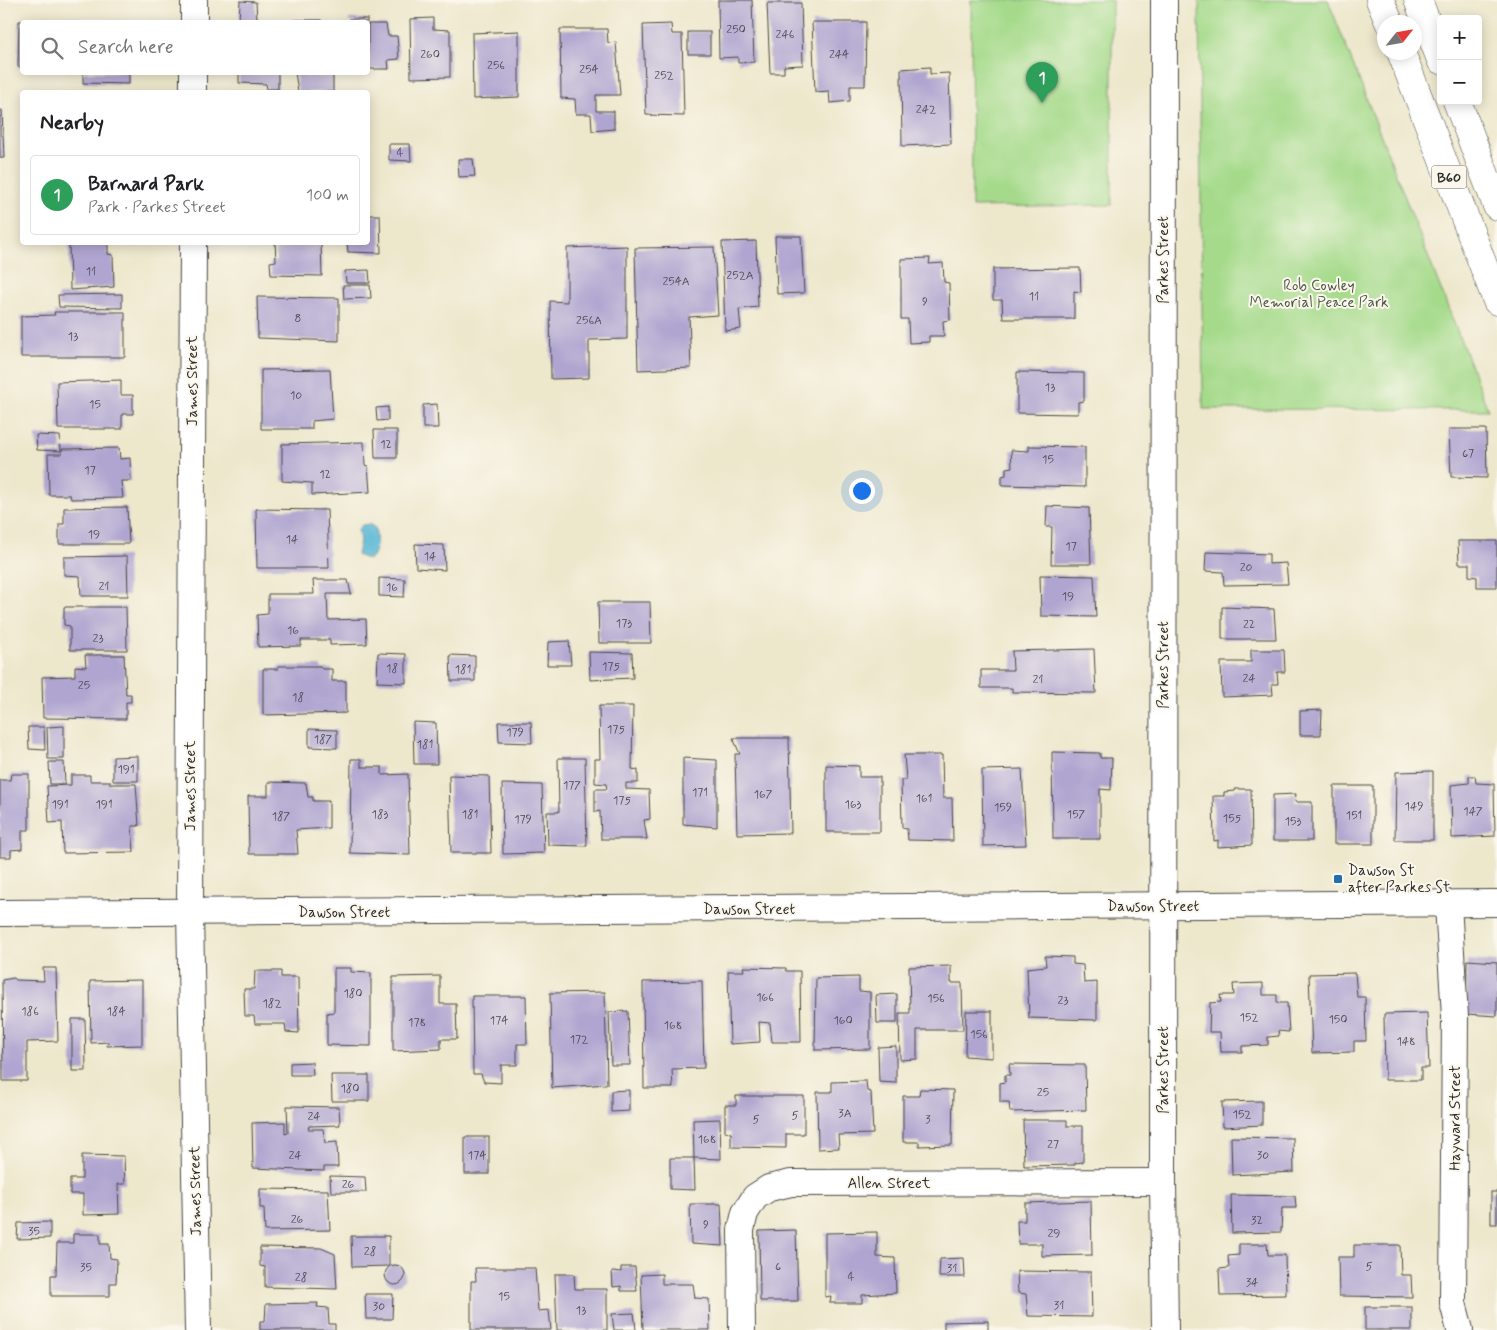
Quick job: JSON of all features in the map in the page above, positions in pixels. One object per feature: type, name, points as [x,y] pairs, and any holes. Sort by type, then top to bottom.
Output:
[{"type":"main road","points":[[1380,0],[1386,15]]},
{"type":"main road","points":[[1418,0],[1437,50]]},
{"type":"main road","name":"B60","points":[[1403,60],[1497,302]]},
{"type":"main road","name":"B60","points":[[1458,105],[1497,206]]},
{"type":"street","points":[[194,0],[194,20]]},
{"type":"street","name":"Parkes Street","points":[[1164,0],[1162,1182],[1165,1330]]},
{"type":"street","points":[[193,90],[194,75]]},
{"type":"street","name":"James Street","points":[[193,245],[190,913],[198,1330]]},
{"type":"street","name":"Dawson Street","points":[[0,913],[1497,903]]},
{"type":"street","name":"Hayward Street","points":[[1448,904],[1455,1016],[1453,1303],[1460,1330]]},
{"type":"street","name":"Allen Street","points":[[742,1330],[742,1230],[745,1213],[755,1197],[769,1188],[791,1183],[1162,1182]]},
{"type":"green space","points":[[971,0],[1112,0],[1112,205],[972,207]]},
{"type":"green space","name":"Rob Cowley Memorial Peace Park","points":[[1199,0],[1328,0],[1488,410],[1203,409]]},
{"type":"water","points":[[369,524],[375,528],[376,541],[374,554],[368,560],[357,555],[360,541],[358,529],[362,525]]},
{"type":"building","points":[[718,0],[752,0],[754,62],[738,63],[738,57],[719,58]]},
{"type":"building","points":[[240,1],[256,2],[257,19],[263,20],[239,20]]},
{"type":"building","points":[[767,3],[801,3],[803,65],[784,66],[784,73],[770,73]]},
{"type":"building","points":[[433,18],[433,29],[450,30],[450,77],[411,78],[410,19]]},
{"type":"building","points":[[349,19],[367,19],[367,20]]},
{"type":"building","points":[[19,21],[20,21],[20,67],[18,67]]},
{"type":"building","points":[[812,22],[866,22],[865,86],[850,86],[850,101],[830,103],[829,91],[815,92]]},
{"type":"building","points":[[370,24],[386,24],[388,36],[397,36],[399,59],[388,60],[389,69],[370,69]]},
{"type":"building","points":[[671,24],[672,34],[682,34],[684,116],[646,115],[643,25]]},
{"type":"building","points":[[560,29],[607,29],[608,43],[616,42],[620,95],[596,95],[596,111],[614,111],[614,129],[592,131],[591,114],[576,114],[575,99],[561,98]]},
{"type":"building","points":[[519,31],[519,97],[473,99],[472,33]]},
{"type":"building","points":[[688,32],[710,32],[710,54],[688,54]]},
{"type":"building","points":[[930,67],[930,74],[949,73],[951,144],[902,146],[901,69]]},
{"type":"building","points":[[83,75],[129,75],[129,84],[83,83]]},
{"type":"building","points":[[239,75],[278,75],[278,89],[267,89],[266,84],[239,83]]},
{"type":"building","points":[[295,75],[333,75],[333,90],[298,90]]},
{"type":"building","points":[[0,110],[2,110],[4,158],[0,158]]},
{"type":"building","points":[[389,144],[410,144],[411,161],[389,160]]},
{"type":"building","points":[[458,159],[473,159],[475,176],[459,177]]},
{"type":"building","points":[[370,215],[380,215],[381,253],[348,252],[347,245],[370,245]]},
{"type":"building","points":[[775,236],[801,236],[804,293],[777,294]]},
{"type":"building","points":[[756,241],[758,307],[739,309],[741,329],[725,331],[722,242]]},
{"type":"building","points":[[69,245],[108,245],[108,254],[113,255],[114,287],[70,290]]},
{"type":"building","points":[[275,245],[321,245],[322,276],[271,275],[270,262],[276,261]]},
{"type":"building","points":[[627,246],[627,339],[589,340],[589,378],[551,379],[550,301],[567,302],[567,248]]},
{"type":"building","points":[[714,247],[718,315],[689,317],[691,368],[638,370],[635,248]]},
{"type":"building","points":[[930,258],[929,264],[943,263],[944,282],[949,283],[950,320],[943,321],[944,336],[929,336],[929,342],[909,343],[908,319],[901,319],[901,259]]},
{"type":"building","points":[[1080,268],[1081,292],[1074,291],[1074,319],[1003,319],[1002,300],[993,300],[993,269]]},
{"type":"building","points":[[369,270],[370,283],[346,283],[345,271]]},
{"type":"building","points":[[343,285],[370,285],[371,298],[344,299]]},
{"type":"building","points":[[122,294],[122,308],[59,307],[58,295]]},
{"type":"building","points":[[257,297],[339,298],[339,341],[258,338]]},
{"type":"building","points":[[54,312],[125,312],[125,357],[21,357],[21,316],[55,315]]},
{"type":"building","points":[[330,369],[333,419],[312,421],[312,429],[261,429],[261,370]]},
{"type":"building","points":[[1017,372],[1084,373],[1084,401],[1078,402],[1078,414],[1017,413]]},
{"type":"building","points":[[121,380],[121,395],[133,395],[133,414],[122,414],[122,429],[58,429],[57,382]]},
{"type":"building","points":[[437,404],[438,428],[423,428],[423,405]]},
{"type":"building","points":[[388,407],[388,420],[377,421],[376,408]]},
{"type":"building","points":[[1449,429],[1486,429],[1487,478],[1451,477]]},
{"type":"building","points":[[374,430],[397,430],[397,458],[375,458]]},
{"type":"building","points":[[36,435],[60,436],[61,451],[37,450]]},
{"type":"building","points":[[364,442],[365,466],[368,465],[370,492],[312,495],[312,483],[282,481],[282,444]]},
{"type":"building","points":[[1029,446],[1085,447],[1085,487],[1002,485],[1002,476],[1006,475],[1006,468],[1012,467],[1011,450],[1029,451]]},
{"type":"building","points":[[119,448],[120,459],[130,458],[131,481],[121,481],[123,498],[71,499],[70,495],[49,495],[48,454],[62,454],[62,449]]},
{"type":"building","points":[[1047,506],[1089,508],[1091,564],[1051,564],[1052,527],[1046,527]]},
{"type":"building","points":[[127,507],[129,544],[59,544],[59,524],[64,524],[64,508]]},
{"type":"building","points":[[256,509],[327,510],[329,568],[257,568]]},
{"type":"building","points":[[1458,541],[1497,541],[1497,587],[1477,587],[1477,577],[1469,576],[1469,564],[1459,564]]},
{"type":"building","points":[[415,544],[444,545],[445,570],[416,568]]},
{"type":"building","points":[[1206,552],[1269,554],[1269,564],[1286,563],[1288,584],[1224,585],[1223,572],[1205,571]]},
{"type":"building","points":[[127,556],[128,596],[81,596],[80,576],[64,575],[64,557]]},
{"type":"building","points":[[1040,575],[1094,576],[1096,617],[1041,616]]},
{"type":"building","points":[[379,578],[405,579],[404,597],[379,596]]},
{"type":"building","points":[[313,580],[348,580],[351,594],[327,594],[328,620],[366,619],[367,644],[330,645],[330,640],[301,640],[301,646],[258,647],[257,615],[268,614],[268,594],[314,594]]},
{"type":"building","points":[[598,602],[650,602],[651,643],[599,643]]},
{"type":"building","points":[[64,607],[126,607],[127,650],[70,650],[70,626],[64,625]]},
{"type":"building","points":[[1222,607],[1274,609],[1276,639],[1222,639]]},
{"type":"building","points":[[569,641],[571,665],[547,665],[548,642]]},
{"type":"building","points":[[1094,649],[1096,693],[1012,692],[1012,688],[981,688],[981,670],[1013,670],[1012,651]]},
{"type":"building","points":[[1251,650],[1284,650],[1285,672],[1277,672],[1278,684],[1272,684],[1273,695],[1222,697],[1221,662],[1251,662]]},
{"type":"building","points":[[589,652],[632,653],[633,678],[590,680]]},
{"type":"building","points":[[378,653],[406,654],[406,683],[377,682]]},
{"type":"building","points":[[85,655],[124,655],[126,694],[131,694],[131,702],[126,702],[126,719],[43,718],[42,677],[75,676],[75,666],[86,667]]},
{"type":"building","points":[[450,655],[475,656],[475,681],[451,681]]},
{"type":"building","points":[[278,666],[320,666],[322,669],[332,669],[332,681],[346,681],[346,713],[263,715],[263,669],[278,669]]},
{"type":"building","points":[[599,706],[633,706],[632,769],[638,770],[638,783],[626,783],[626,789],[649,790],[650,819],[644,820],[647,839],[601,839],[600,811],[595,812],[595,789],[607,789],[606,784],[595,783],[595,759],[600,759]]},
{"type":"building","points":[[1322,710],[1321,735],[1300,735],[1300,711]]},
{"type":"building","points":[[413,722],[436,723],[437,764],[414,764]]},
{"type":"building","points":[[498,722],[531,722],[532,743],[499,742]]},
{"type":"building","points":[[64,726],[64,759],[48,759],[47,727]]},
{"type":"building","points":[[28,727],[44,727],[45,750],[29,749]]},
{"type":"building","points":[[309,729],[337,730],[337,748],[309,747]]},
{"type":"building","points":[[733,738],[789,738],[791,833],[737,834],[735,754],[740,754]]},
{"type":"building","points":[[1052,752],[1100,753],[1100,758],[1112,758],[1111,790],[1100,789],[1100,839],[1053,839]]},
{"type":"building","points":[[904,755],[942,755],[943,798],[952,798],[953,841],[908,840],[907,829],[902,828],[901,780],[906,780]]},
{"type":"building","points":[[138,756],[138,781],[113,781],[113,757]]},
{"type":"building","points":[[558,758],[585,758],[587,846],[548,845],[547,812],[559,812]]},
{"type":"building","points":[[683,758],[717,760],[717,827],[683,824]]},
{"type":"building","points":[[351,759],[361,759],[361,767],[382,767],[382,775],[408,774],[410,855],[350,853]]},
{"type":"building","points":[[49,762],[64,762],[65,784],[50,784]]},
{"type":"building","points":[[826,765],[859,766],[859,777],[880,777],[880,832],[826,832]]},
{"type":"building","points":[[1022,769],[1026,845],[983,846],[982,770]]},
{"type":"building","points":[[1433,771],[1433,840],[1395,840],[1396,772]]},
{"type":"building","points":[[11,774],[29,774],[29,830],[22,830],[22,849],[11,850],[11,857],[0,857],[0,780],[10,780]]},
{"type":"building","points":[[71,775],[90,775],[90,781],[110,781],[110,784],[136,784],[139,826],[132,826],[134,852],[63,853],[62,822],[49,823],[47,786],[71,785]]},
{"type":"building","points":[[449,775],[489,776],[491,853],[451,853]]},
{"type":"building","points":[[1469,776],[1475,776],[1476,783],[1494,784],[1495,836],[1452,838],[1451,785],[1469,783]]},
{"type":"building","points":[[268,782],[306,783],[308,797],[313,797],[313,801],[329,801],[329,828],[296,830],[298,854],[249,854],[248,796],[268,796]]},
{"type":"building","points":[[502,784],[542,785],[544,853],[503,854]]},
{"type":"building","points":[[1334,786],[1373,786],[1373,844],[1334,844]]},
{"type":"building","points":[[1235,789],[1251,789],[1252,845],[1218,847],[1218,840],[1214,841],[1213,796],[1224,796],[1224,792],[1235,791]]},
{"type":"building","points":[[1296,794],[1295,802],[1312,802],[1312,841],[1273,841],[1273,795]]},
{"type":"building","points":[[1045,956],[1073,957],[1073,964],[1083,965],[1084,983],[1097,982],[1097,1020],[1029,1018],[1027,968],[1046,966]]},
{"type":"building","points":[[1467,960],[1497,962],[1497,1016],[1466,1014]]},
{"type":"building","points":[[951,966],[951,983],[962,983],[963,1030],[917,1030],[917,1059],[900,1060],[899,1013],[910,1013],[909,967]]},
{"type":"building","points":[[743,967],[786,968],[786,971],[800,971],[801,1042],[772,1042],[770,1023],[759,1022],[760,1042],[730,1044],[728,971],[744,971]]},
{"type":"building","points":[[43,968],[56,968],[58,1041],[27,1042],[27,1081],[3,1081],[2,980],[14,978],[16,980],[44,981]]},
{"type":"building","points":[[334,968],[351,968],[351,972],[371,973],[371,1046],[327,1045],[327,1013],[334,1012]]},
{"type":"building","points":[[255,971],[281,971],[281,977],[298,977],[299,1033],[286,1032],[285,1024],[255,1024],[254,1016],[245,1016],[244,989],[254,989]]},
{"type":"building","points":[[1355,973],[1357,997],[1365,997],[1366,1041],[1354,1041],[1354,1052],[1312,1053],[1309,974]]},
{"type":"building","points":[[440,976],[440,1004],[456,1004],[457,1039],[441,1039],[441,1049],[393,1051],[393,977]]},
{"type":"building","points":[[859,977],[859,991],[870,992],[870,1049],[815,1050],[816,978]]},
{"type":"building","points":[[142,980],[142,1045],[107,1046],[108,1042],[91,1043],[90,981]]},
{"type":"building","points":[[702,981],[704,1068],[672,1069],[673,1088],[644,1088],[643,982]]},
{"type":"building","points":[[1263,983],[1263,995],[1277,995],[1277,1003],[1287,1003],[1289,1032],[1278,1031],[1279,1036],[1268,1037],[1268,1045],[1242,1046],[1242,1052],[1221,1052],[1220,1032],[1209,1032],[1210,1003],[1221,1002],[1220,995],[1234,995],[1233,984]]},
{"type":"building","points":[[605,992],[607,1084],[552,1088],[550,993]]},
{"type":"building","points":[[897,994],[897,1023],[877,1023],[876,995]]},
{"type":"building","points":[[472,996],[526,996],[527,1044],[517,1044],[517,1065],[501,1065],[501,1083],[484,1082],[481,1074],[473,1074]]},
{"type":"building","points":[[628,1011],[630,1065],[611,1065],[609,1012]]},
{"type":"building","points":[[966,1011],[992,1011],[992,1058],[965,1056]]},
{"type":"building","points":[[1427,1013],[1429,1068],[1421,1068],[1421,1080],[1385,1080],[1384,1014]]},
{"type":"building","points":[[72,1019],[85,1019],[86,1071],[72,1071]]},
{"type":"building","points":[[896,1046],[896,1083],[879,1082],[878,1047]]},
{"type":"building","points":[[312,1062],[313,1075],[290,1075],[290,1063]]},
{"type":"building","points":[[1009,1064],[1085,1065],[1086,1110],[1010,1112],[1009,1102],[1000,1102],[1000,1083],[1005,1082],[1005,1075],[1010,1075]]},
{"type":"building","points":[[331,1075],[369,1075],[369,1101],[332,1101]]},
{"type":"building","points":[[866,1081],[867,1091],[871,1092],[873,1134],[838,1135],[839,1148],[818,1149],[817,1092],[832,1092],[832,1082]]},
{"type":"building","points":[[920,1089],[953,1090],[952,1145],[919,1146],[919,1142],[903,1142],[903,1096],[919,1096]]},
{"type":"building","points":[[629,1090],[629,1111],[611,1112],[611,1091]]},
{"type":"building","points":[[736,1096],[804,1096],[804,1134],[786,1134],[786,1148],[731,1147],[731,1133],[725,1132],[725,1105],[736,1105]]},
{"type":"building","points":[[1262,1101],[1262,1125],[1223,1127],[1222,1102]]},
{"type":"building","points":[[287,1106],[339,1107],[340,1125],[309,1126],[308,1129],[323,1129],[325,1143],[337,1142],[338,1167],[324,1167],[324,1171],[253,1168],[252,1123],[285,1122],[285,1134],[288,1133]]},
{"type":"building","points":[[720,1119],[721,1159],[694,1158],[693,1120]]},
{"type":"building","points":[[1023,1120],[1067,1120],[1067,1126],[1083,1126],[1083,1162],[1075,1163],[1075,1165],[1024,1166]]},
{"type":"building","points":[[465,1137],[489,1137],[489,1174],[465,1174]]},
{"type":"building","points":[[1231,1137],[1293,1138],[1294,1172],[1232,1175]]},
{"type":"building","points":[[82,1155],[124,1156],[125,1184],[118,1184],[119,1214],[83,1215],[83,1194],[70,1194],[70,1179],[82,1179]]},
{"type":"building","points":[[670,1158],[694,1158],[695,1190],[670,1189]]},
{"type":"building","points":[[330,1176],[365,1177],[366,1192],[331,1192]]},
{"type":"building","points":[[260,1189],[328,1190],[330,1230],[265,1231],[264,1208],[260,1208]]},
{"type":"building","points":[[1491,1192],[1497,1192],[1497,1224],[1491,1224]]},
{"type":"building","points":[[1231,1195],[1295,1196],[1296,1208],[1282,1208],[1281,1232],[1232,1233]]},
{"type":"building","points":[[1091,1201],[1092,1255],[1042,1256],[1042,1244],[1018,1244],[1017,1221],[1025,1221],[1025,1203]]},
{"type":"building","points":[[690,1204],[721,1204],[723,1246],[691,1244]]},
{"type":"building","points":[[50,1222],[50,1238],[17,1239],[18,1223]]},
{"type":"building","points":[[796,1230],[798,1301],[760,1301],[759,1231]]},
{"type":"building","points":[[877,1232],[877,1257],[895,1258],[896,1293],[862,1295],[862,1303],[830,1303],[831,1296],[825,1297],[825,1233]]},
{"type":"building","points":[[73,1234],[100,1234],[100,1244],[109,1244],[110,1258],[117,1259],[116,1283],[110,1283],[110,1296],[51,1296],[51,1275],[56,1275],[57,1243],[73,1243]]},
{"type":"building","points":[[351,1236],[389,1236],[389,1266],[352,1267]]},
{"type":"building","points":[[1239,1244],[1267,1244],[1268,1255],[1285,1255],[1286,1295],[1220,1296],[1219,1269],[1229,1268],[1228,1256],[1239,1255]]},
{"type":"building","points":[[1354,1245],[1400,1245],[1401,1275],[1411,1275],[1412,1297],[1339,1296],[1338,1257],[1354,1257]]},
{"type":"building","points":[[260,1247],[321,1248],[335,1254],[337,1289],[265,1287],[265,1267],[260,1266]]},
{"type":"building","points":[[964,1258],[965,1277],[939,1277],[940,1259]]},
{"type":"building","points":[[395,1265],[402,1268],[405,1275],[402,1282],[395,1285],[388,1282],[385,1275],[388,1268]]},
{"type":"building","points":[[621,1267],[635,1267],[637,1291],[621,1291],[621,1286],[613,1287],[612,1271],[621,1272]]},
{"type":"building","points":[[475,1268],[535,1268],[538,1311],[549,1310],[551,1330],[471,1330],[471,1281],[476,1281]]},
{"type":"building","points":[[1017,1271],[1091,1272],[1092,1317],[1028,1316],[1026,1294],[1018,1293]]},
{"type":"building","points":[[555,1274],[574,1274],[575,1289],[607,1289],[607,1330],[557,1330]]},
{"type":"building","points":[[662,1274],[662,1284],[693,1284],[695,1298],[709,1299],[710,1330],[643,1330],[641,1275]]},
{"type":"building","points":[[365,1294],[393,1294],[392,1319],[366,1319]]},
{"type":"building","points":[[318,1303],[317,1307],[328,1308],[329,1324],[335,1324],[335,1330],[260,1330],[260,1321],[265,1321],[266,1304]]},
{"type":"building","points":[[1365,1307],[1412,1307],[1412,1330],[1365,1330]]},
{"type":"building","points":[[634,1313],[636,1330],[614,1330],[612,1314]]},
{"type":"building","points":[[988,1321],[988,1330],[944,1330],[944,1322]]},
{"type":"place","name":"Barnard Park","points":[[1042,103]]},
{"type":"place","name":"Dawson St after Parkes St","points":[[1338,879]]}]
